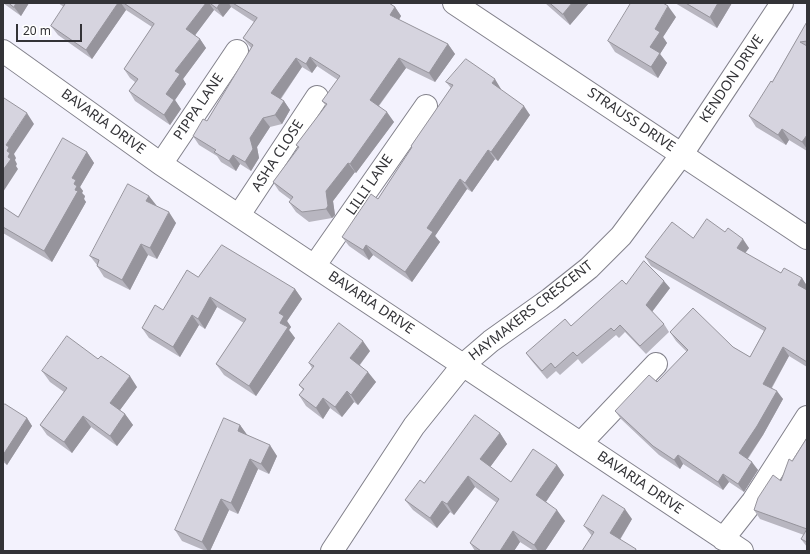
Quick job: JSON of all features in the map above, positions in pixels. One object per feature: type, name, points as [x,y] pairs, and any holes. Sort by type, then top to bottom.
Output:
[{"type":"street","name":"STRAUSS DRIVE","points":[[454,3],[807,238]]},
{"type":"street","name":"KENDON DRIVE","points":[[682,154],[782,3]]},
{"type":"street","name":"BAVARIA DRIVE","points":[[3,51],[161,164],[315,265],[742,551]]},
{"type":"street","name":"PIPPA LANE","points":[[161,164],[237,51]]},
{"type":"street","name":"ASHA CLOSE","points":[[239,215],[317,97]]},
{"type":"street","name":"LILLI LANE","points":[[315,265],[426,106]]},
{"type":"street","name":"HAYMAKERS CRESCENT","points":[[332,551],[414,426],[463,365],[491,341],[550,299],[589,268],[621,236],[682,154]]},
{"type":"street","points":[[581,443],[656,364]]},
{"type":"street","points":[[723,539],[753,501],[807,417]]},
{"type":"building","points":[[9,3],[16,3],[14,7]]},
{"type":"building","points":[[66,3],[118,3],[86,50],[51,26]]},
{"type":"building","points":[[124,3],[206,3],[186,29],[200,39],[175,71],[180,74],[166,94],[174,100],[164,115],[129,91],[138,79],[124,69],[154,24]]},
{"type":"building","points":[[210,3],[220,3],[217,8]]},
{"type":"building","points":[[233,3],[389,3],[395,7],[390,15],[448,44],[429,73],[399,58],[370,100],[387,112],[350,164],[348,163],[326,191],[328,206],[326,209],[302,212],[289,202],[293,197],[273,182],[299,147],[296,145],[327,104],[322,101],[340,76],[310,57],[306,64],[296,58],[271,93],[284,101],[275,115],[263,118],[250,138],[253,149],[245,162],[233,155],[229,161],[214,152],[216,150],[193,136],[203,119],[207,121],[253,45],[243,38],[257,18]]},
{"type":"building","points":[[550,3],[572,3],[563,14]]},
{"type":"building","points":[[631,3],[663,3],[668,6],[655,29],[660,32],[650,47],[660,53],[651,67],[608,41]]},
{"type":"building","points":[[686,3],[718,3],[710,17]]},
{"type":"building","points":[[807,22],[807,41],[800,42],[807,46],[807,135],[802,142],[782,129],[778,135],[749,116],[771,81],[772,82]]},
{"type":"building","points":[[466,59],[495,79],[492,83],[524,106],[491,152],[488,150],[465,183],[460,179],[427,228],[433,232],[405,272],[366,245],[363,250],[342,237],[371,194],[378,199],[412,147],[411,146],[453,85],[446,82]]},
{"type":"building","points":[[4,98],[27,113],[6,145],[9,147],[7,151],[10,153],[8,157],[11,159],[3,170],[3,100]]},
{"type":"building","points":[[63,138],[87,152],[72,178],[76,180],[74,184],[77,186],[75,190],[78,191],[44,251],[3,227],[3,207],[18,217]]},
{"type":"building","points":[[128,184],[149,196],[146,201],[169,212],[150,248],[141,244],[122,280],[97,266],[99,260],[90,256]]},
{"type":"building","points":[[707,219],[725,232],[728,228],[743,239],[737,248],[781,273],[784,268],[802,278],[798,285],[807,290],[807,362],[783,347],[763,384],[777,391],[757,426],[739,453],[752,462],[738,484],[723,474],[718,482],[678,455],[674,460],[653,446],[615,411],[649,375],[657,382],[688,350],[670,332],[693,308],[733,347],[750,357],[766,328],[645,257],[672,222],[693,238]]},
{"type":"building","points":[[222,245],[295,289],[279,313],[284,316],[280,323],[288,327],[249,386],[216,364],[246,319],[210,297],[198,319],[192,315],[173,347],[142,328],[155,305],[163,310],[187,270],[198,277]]},
{"type":"building","points":[[644,261],[664,281],[646,305],[664,324],[640,346],[620,325],[614,331],[611,328],[577,356],[573,352],[555,368],[551,363],[542,371],[526,353],[565,319],[571,326],[622,280],[626,284]]},
{"type":"building","points":[[339,323],[363,341],[350,358],[368,372],[351,395],[347,391],[335,407],[323,398],[316,408],[299,395],[304,389],[299,385],[314,366],[309,363]]},
{"type":"building","points":[[67,336],[98,359],[101,356],[130,376],[110,403],[125,414],[110,436],[83,416],[64,442],[40,425],[67,388],[42,371]]},
{"type":"building","points":[[5,404],[27,418],[3,455],[3,406]]},
{"type":"building","points":[[475,415],[500,433],[480,459],[511,482],[533,449],[557,465],[536,495],[557,510],[534,545],[513,531],[500,551],[481,551],[470,543],[499,499],[468,476],[447,504],[442,501],[430,518],[405,500],[420,480],[424,483]]},
{"type":"building","points":[[224,418],[240,425],[238,431],[270,445],[261,464],[250,459],[231,503],[221,499],[202,542],[175,530]]},
{"type":"building","points":[[807,438],[807,529],[754,510],[758,498],[773,475],[781,481],[789,459],[792,461]]},
{"type":"building","points":[[603,495],[625,509],[610,533],[636,549],[635,551],[582,551],[594,532],[584,526]]},
{"type":"building","points":[[807,529],[807,542],[801,539]]}]
